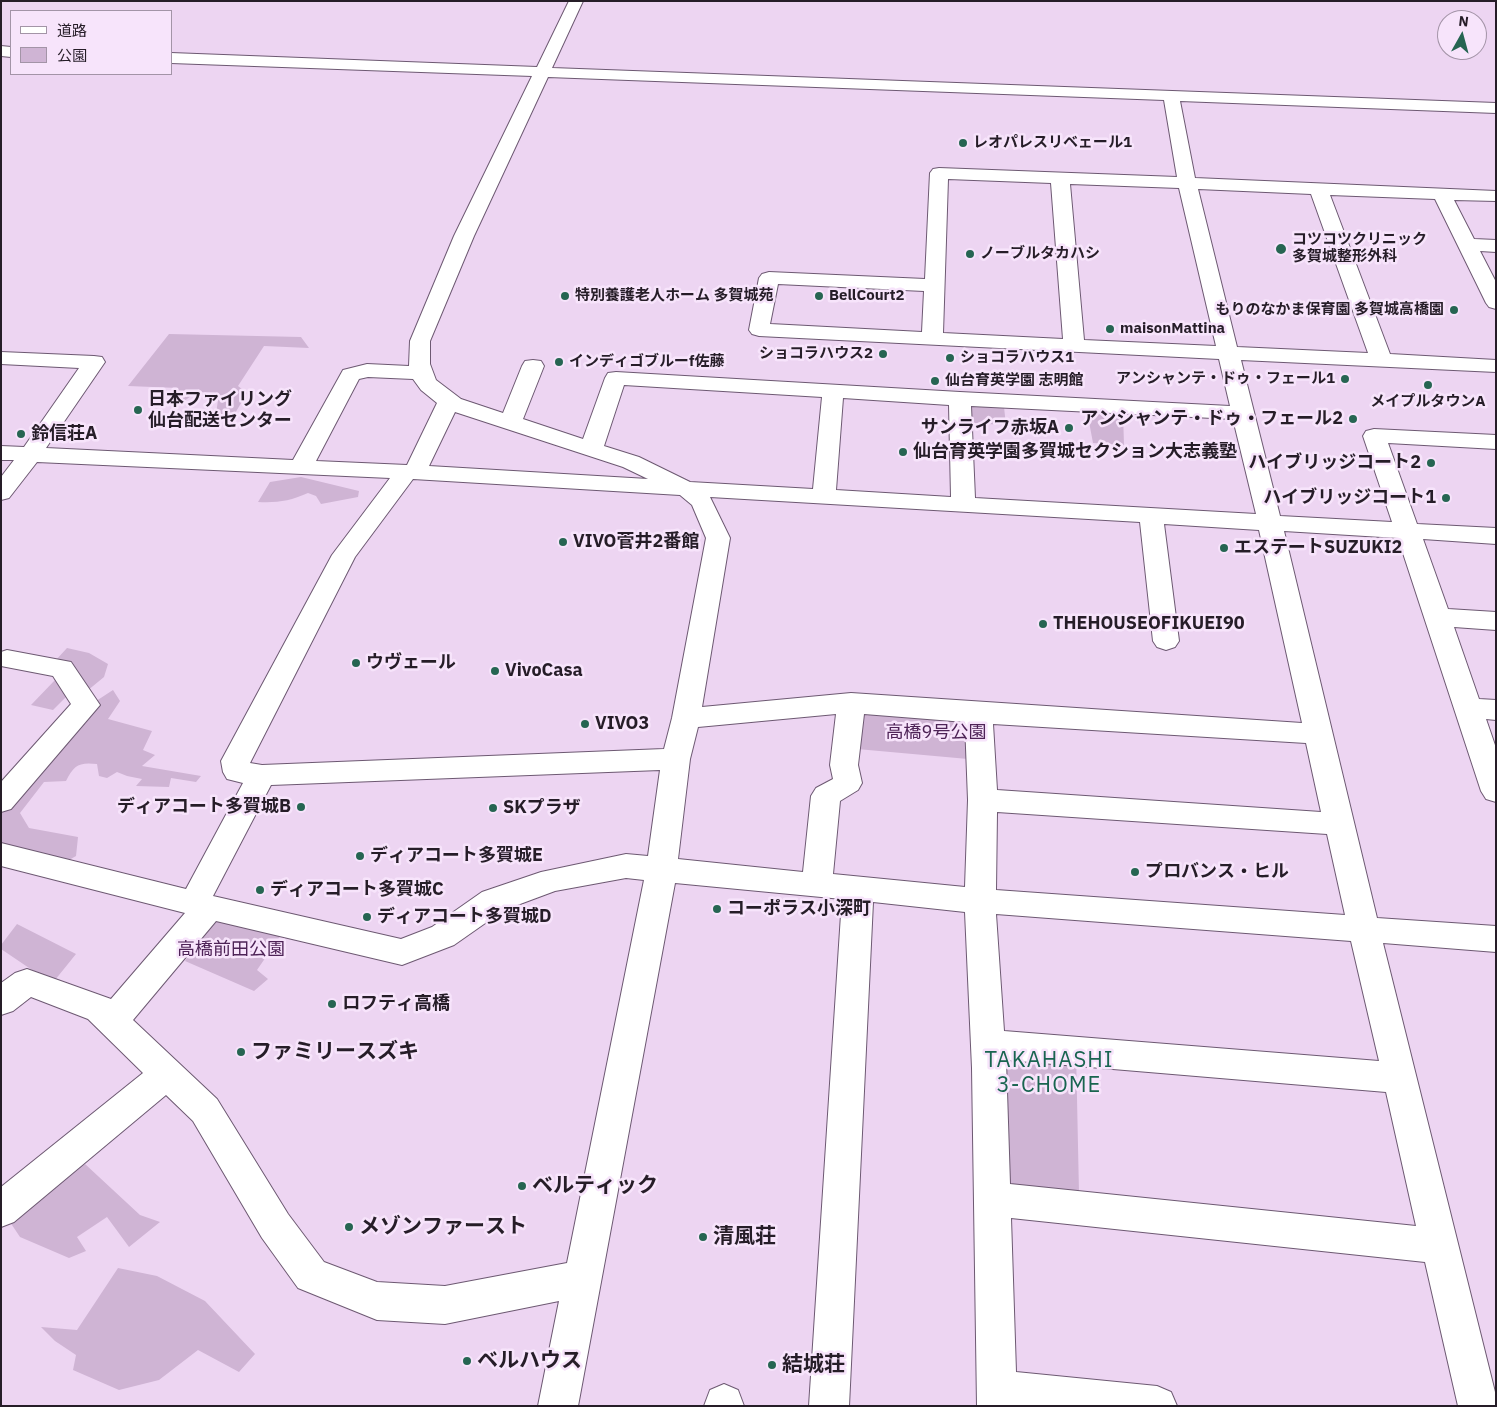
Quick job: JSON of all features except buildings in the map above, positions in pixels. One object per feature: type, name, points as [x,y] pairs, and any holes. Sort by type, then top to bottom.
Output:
[{"type":"street","points":[[558,1406],[662,868],[676,759],[686,718],[718,538],[702,502],[687,488],[631,462],[510,424],[448,400],[434,391],[419,373],[420,341],[464,236],[576,1]]},
{"type":"street","points":[[172,58],[1496,108]]},
{"type":"street","points":[[1171,96],[1187,183],[1270,524],[1339,824],[1478,1406]]},
{"type":"street","points":[[932,337],[939,173],[1496,196]]},
{"type":"street","points":[[1060,177],[1074,345]]},
{"type":"street","points":[[1318,188],[1381,360]]},
{"type":"street","points":[[1442,194],[1495,302]]},
{"type":"street","points":[[1467,245],[1496,246]]},
{"type":"street","points":[[934,285],[769,278],[759,330],[1496,366]]},
{"type":"street","points":[[1,358],[94,362],[31,454],[1,493]]},
{"type":"street","points":[[510,424],[533,366]]},
{"type":"street","points":[[301,467],[350,375],[367,370],[419,373]]},
{"type":"street","points":[[585,482],[599,473],[599,452],[616,378],[1242,414]]},
{"type":"street","points":[[824,497],[833,391]]},
{"type":"street","points":[[960,399],[963,505]]},
{"type":"street","points":[[448,400],[411,472],[344,555],[235,761],[237,772],[262,775],[676,759]]},
{"type":"street","points":[[1496,442],[1374,436],[1438,617],[1496,791]]},
{"type":"street","points":[[1,453],[411,472],[1496,536]]},
{"type":"street","points":[[1151,516],[1166,641]]},
{"type":"street","points":[[1438,617],[1496,621]]},
{"type":"street","points":[[1,801],[86,705],[62,668],[8,659]]},
{"type":"street","points":[[686,718],[851,703],[1318,734]]},
{"type":"street","points":[[817,883],[826,796],[848,783],[844,765],[851,703]]},
{"type":"street","points":[[1468,708],[1496,710]]},
{"type":"street","points":[[979,713],[983,800],[980,901],[988,1044],[997,1398],[1157,1406]]},
{"type":"street","points":[[112,1021],[202,905],[262,775]]},
{"type":"street","points":[[983,800],[1339,824]]},
{"type":"street","points":[[1,854],[202,905],[402,952],[443,936],[493,901],[552,880],[626,866],[817,883],[980,901],[1366,931],[1496,939]]},
{"type":"street","points":[[829,1406],[858,888]]},
{"type":"street","points":[[1,1001],[27,982],[100,1009],[205,1110],[274,1226],[311,1274],[377,1301],[445,1305],[582,1278]]},
{"type":"street","points":[[988,1044],[1401,1078]]},
{"type":"street","points":[[2,1209],[167,1074]]},
{"type":"street","points":[[993,1200],[1440,1246]]},
{"type":"green space","points":[[169,334],[301,337],[309,348],[264,346],[238,386],[247,393],[234,415],[216,414],[219,393],[197,392],[174,408],[178,388],[128,386]]},
{"type":"green space","points":[[971,404],[1004,407],[1006,425],[969,423]]},
{"type":"green space","points":[[1087,411],[1123,413],[1124,445],[1093,443]]},
{"type":"green space","points":[[301,477],[359,491],[358,497],[321,504],[316,496],[308,493],[283,501],[258,502],[270,482]]},
{"type":"green space","points":[[67,648],[89,653],[108,664],[104,677],[87,691],[55,661]]},
{"type":"green space","points":[[55,680],[64,684],[70,693],[53,710],[31,705]]},
{"type":"green space","points":[[113,690],[120,701],[108,719],[152,731],[143,750],[155,755],[142,766],[201,776],[196,782],[171,778],[169,787],[136,786],[142,779],[117,772],[107,778],[99,776],[97,764],[81,764],[72,771],[66,781],[44,782],[20,813],[29,828],[78,837],[76,856],[62,864],[42,858],[34,851],[22,853],[1,848],[1,808],[90,705]]},
{"type":"green space","name":"高橋9号公園","points":[[851,703],[949,711],[969,729],[968,759],[846,748]]},
{"type":"green space","name":"高橋前田公園","points":[[213,917],[281,935],[257,970],[268,979],[254,991],[185,961]]},
{"type":"green space","points":[[17,924],[76,954],[55,980],[38,974],[1,949],[1,945]]},
{"type":"green space","points":[[997,1045],[1076,1051],[1079,1193],[1027,1191],[992,1177]]},
{"type":"green space","points":[[85,1164],[140,1215],[160,1222],[129,1247],[107,1217],[77,1237],[86,1251],[69,1258],[20,1237],[6,1216],[44,1185]]},
{"type":"green space","points":[[118,1268],[157,1276],[205,1301],[255,1354],[239,1372],[198,1350],[159,1380],[119,1390],[73,1370],[76,1355],[55,1341],[41,1327],[77,1330]]},
{"type":"place","name":"レオパレスリベェール1","points":[[963,143]]},
{"type":"place","name":"コツコツクリニック 多賀城整形外科","points":[[1281,249]]},
{"type":"place","name":"ノーブルタカハシ","points":[[970,254]]},
{"type":"place","name":"特別養護老人ホーム 多賀城苑","points":[[565,296]]},
{"type":"place","name":"BellCourt2","points":[[819,296]]},
{"type":"place","name":"もりのなかま保育園 多賀城高橋園","points":[[1454,310]]},
{"type":"place","name":"maisonMattina","points":[[1110,329]]},
{"type":"place","name":"ショコラハウス2","points":[[883,354]]},
{"type":"place","name":"ショコラハウス1","points":[[950,358]]},
{"type":"place","name":"インディゴブルーf佐藤","points":[[559,362]]},
{"type":"place","name":"アンシャンテ・ドゥ・フェール1","points":[[1345,379]]},
{"type":"place","name":"仙台育英学園 志明館","points":[[935,381]]},
{"type":"place","name":"メイプルタウンA","points":[[1428,385]]},
{"type":"place","name":"日本ファイリング 仙台配送センター","points":[[138,410]]},
{"type":"place","name":"アンシャンテ・ドゥ・フェール2","points":[[1353,419]]},
{"type":"place","name":"サンライフ赤坂A","points":[[1069,428]]},
{"type":"place","name":"鈴信荘A","points":[[21,434]]},
{"type":"place","name":"仙台育英学園多賀城セクション大志義塾","points":[[903,452]]},
{"type":"place","name":"ハイブリッジコート2","points":[[1431,463]]},
{"type":"place","name":"ハイブリッジコート1","points":[[1446,498]]},
{"type":"place","name":"VIVO菅井2番館","points":[[563,542]]},
{"type":"place","name":"エステートSUZUKI2","points":[[1224,548]]},
{"type":"place","name":"THEHOUSEOFIKUEI90","points":[[1043,624]]},
{"type":"place","name":"ウヴェール","points":[[356,663]]},
{"type":"place","name":"VivoCasa","points":[[495,671]]},
{"type":"place","name":"VIVO3","points":[[585,724]]},
{"type":"place","name":"ディアコート多賀城B","points":[[301,807]]},
{"type":"place","name":"SKプラザ","points":[[493,808]]},
{"type":"place","name":"ディアコート多賀城E","points":[[360,856]]},
{"type":"place","name":"プロバンス・ヒル","points":[[1135,872]]},
{"type":"place","name":"ディアコート多賀城C","points":[[260,890]]},
{"type":"place","name":"コーポラス小深町","points":[[717,909]]},
{"type":"place","name":"ディアコート多賀城D","points":[[367,917]]},
{"type":"place","name":"ロフティ高橋","points":[[332,1004]]},
{"type":"place","name":"ファミリースズキ","points":[[241,1052]]},
{"type":"place","name":"ベルティック","points":[[522,1186]]},
{"type":"place","name":"メゾンファースト","points":[[349,1227]]},
{"type":"place","name":"清風荘","points":[[703,1237]]},
{"type":"place","name":"ベルハウス","points":[[467,1361]]},
{"type":"place","name":"結城荘","points":[[772,1365]]},
{"type":"district","name":"TAKAHASHI 3-CHOME","points":[[1049,1074]]}]
